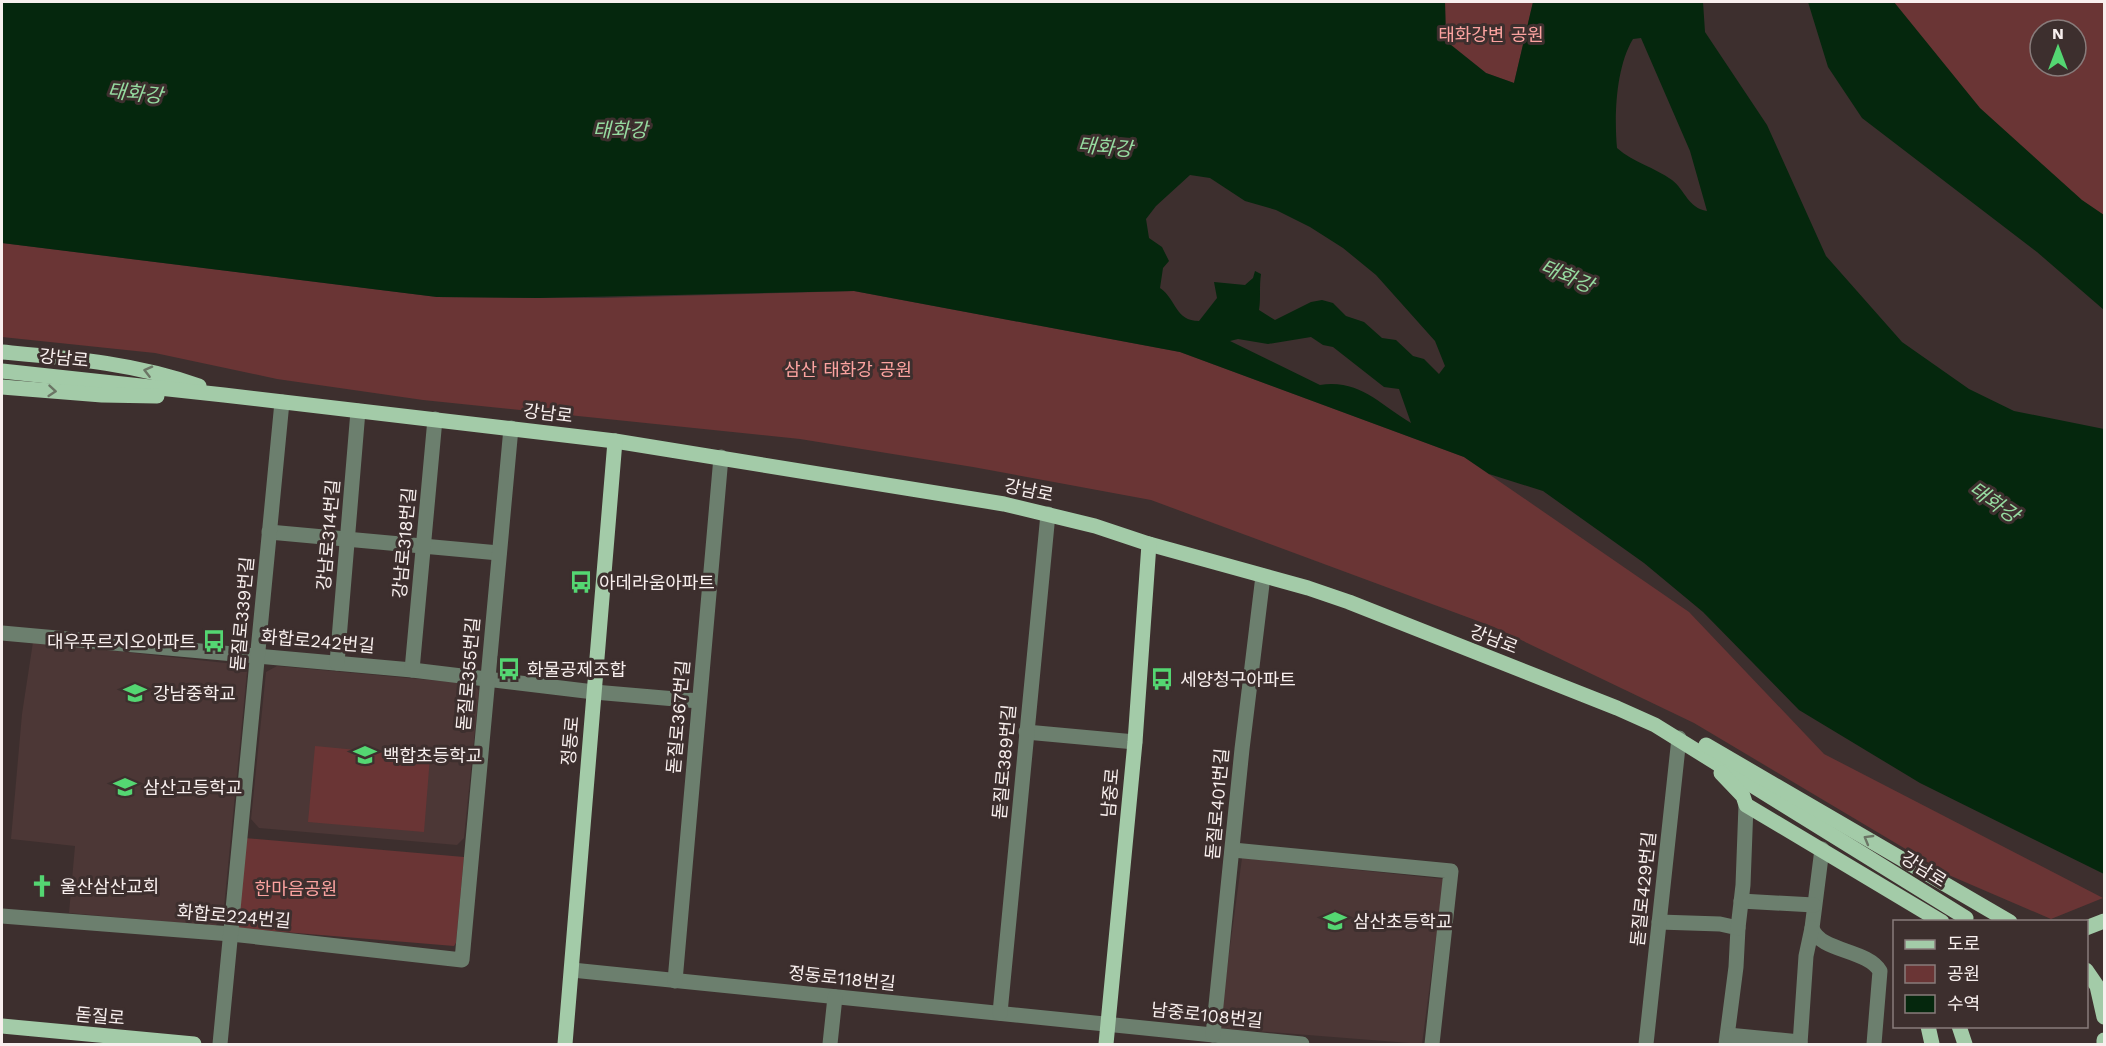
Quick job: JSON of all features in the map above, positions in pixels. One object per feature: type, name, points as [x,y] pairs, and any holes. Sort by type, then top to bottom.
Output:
[{"type":"main road","points":[[2,352],[105,362],[182,380],[224,394]]},
{"type":"main road","name":"강남로","points":[[2,371],[224,394],[615,441],[1004,504],[1095,526],[1349,602],[1617,708],[1679,738],[1966,918]]},
{"type":"main road","points":[[2,387],[102,395],[224,394]]},
{"type":"main road","name":"정동로","points":[[565,1044],[615,441]]},
{"type":"main road","name":"남중로","points":[[1106,1044],[1135,742],[1149,544]]},
{"type":"main road","points":[[1617,708],[1652,719],[1707,745],[2008,920]]},
{"type":"main road","points":[[1702,753],[1743,796],[1746,805],[1940,920]]},
{"type":"main road","points":[[2088,927],[2104,921]]},
{"type":"main road","points":[[2088,973],[2097,986],[2103,1002],[2104,1017]]},
{"type":"main road","name":"돋질로","points":[[2,1026],[194,1044]]},
{"type":"main road","points":[[1928,1028],[1932,1044]]},
{"type":"main road","points":[[1960,1028],[1965,1044]]},
{"type":"street","name":"돋질로339번길","points":[[220,1044],[282,402]]},
{"type":"street","name":"강남로314번길","points":[[337,663],[358,411]]},
{"type":"street","name":"강남로318번길","points":[[412,670],[435,419]]},
{"type":"street","name":"돋질로355번길","points":[[462,960],[511,428]]},
{"type":"street","name":"돋질로367번길","points":[[675,981],[721,457]]},
{"type":"street","name":"돋질로389번길","points":[[1000,1013],[1048,514]]},
{"type":"street","points":[[269,532],[499,553]]},
{"type":"street","name":"돋질로401번길","points":[[1214,1035],[1242,749],[1263,576]]},
{"type":"street","name":"화합로242번길","points":[[2,633],[412,670],[594,692],[699,701]]},
{"type":"street","points":[[1026,732],[1135,742]]},
{"type":"street","name":"돋질로429번길","points":[[1646,1044],[1679,738]]},
{"type":"street","points":[[1746,805],[1736,967],[1727,1040],[1800,1043],[1806,956],[1822,849]]},
{"type":"street","points":[[1233,850],[1451,871],[1432,1044]]},
{"type":"street","points":[[1741,901],[1814,905]]},
{"type":"street","name":"화합로224번길","points":[[2,916],[231,934],[462,960]]},
{"type":"street","points":[[1659,922],[1720,924],[1738,928]]},
{"type":"street","points":[[1812,928],[1813,933],[1819,938],[1871,961],[1880,971],[1874,1044]]},
{"type":"street","name":"정동로118번길","points":[[572,970],[1108,1024]]},
{"type":"street","points":[[830,1044],[835,997]]},
{"type":"street","name":"남중로108번길","points":[[1108,1024],[1302,1044]]},
{"type":"shaded area","name":"삼산고등학교","points":[[33,642],[244,665],[247,672],[223,918],[215,926],[69,913],[75,846],[11,839],[22,714]]},
{"type":"shaded area","name":"백합초등학교","points":[[277,666],[474,684],[479,691],[464,838],[457,845],[259,828],[251,819],[266,672]]},
{"type":"shaded area","name":"삼산초등학교","points":[[1242,858],[1444,879],[1422,1044],[1219,1028]]},
{"type":"green space","name":"태화강변 공원","points":[[1445,2],[1533,2],[1514,83],[1486,73],[1446,41]]},
{"type":"green space","points":[[1882,2],[2104,2],[2104,230],[1987,126]]},
{"type":"green space","name":"삼산 태화강 공원","points":[[2,243],[437,297],[602,298],[854,291],[1180,352],[1464,457],[1689,612],[1824,754],[2103,898],[2051,919],[1951,876],[1694,723],[1494,627],[1151,500],[973,467],[800,439],[423,400],[277,379],[155,353],[2,337]]},
{"type":"green space","points":[[315,746],[430,757],[424,832],[308,822]]},
{"type":"green space","name":"한마음공원","points":[[244,838],[464,857],[456,943],[454,946],[236,928]]},
{"type":"water","name":"태화강","points":[[2,2],[1445,2],[1446,41],[1486,73],[1514,83],[1533,2],[1703,2],[1705,32],[1767,125],[1826,256],[1902,342],[1969,389],[2014,411],[2104,429],[2104,874],[1920,783],[1799,710],[1703,612],[1644,563],[1543,491],[1489,474],[1464,457],[1180,352],[854,291],[539,298],[437,297],[2,243]],"holes":[[[1641,38],[1690,151],[1707,211],[1691,203],[1672,180],[1630,158],[1617,148],[1616,106],[1623,63],[1633,39]],[[1190,175],[1210,178],[1245,201],[1276,210],[1310,227],[1343,248],[1376,275],[1435,341],[1445,366],[1439,374],[1424,359],[1413,356],[1396,340],[1382,338],[1364,322],[1346,316],[1333,303],[1322,300],[1311,302],[1275,320],[1259,310],[1261,274],[1255,271],[1253,278],[1245,285],[1214,282],[1217,298],[1199,321],[1185,318],[1160,288],[1163,268],[1169,261],[1162,247],[1149,238],[1146,219],[1156,206]],[[1311,337],[1323,345],[1333,347],[1384,387],[1399,389],[1411,423],[1358,390],[1334,384],[1320,385],[1230,341],[1238,339],[1268,344]]]},
{"type":"water","points":[[1808,2],[1894,2],[1980,108],[2082,200],[2104,215],[2104,310],[2037,252],[1862,118],[1828,67]]},
{"type":"place","name":"아데라움아파트","points":[[581,582]]},
{"type":"place","name":"대우푸르지오아파트","points":[[214,641]]},
{"type":"place","name":"화물공제조합","points":[[509,669]]},
{"type":"place","name":"세양청구아파트","points":[[1162,679]]},
{"type":"place","name":"강남중학교","points":[[135,693]]},
{"type":"place","name":"백합초등학교","points":[[365,755]]},
{"type":"place","name":"삼산고등학교","points":[[125,787]]},
{"type":"place","name":"울산삼산교회","points":[[42,886]]},
{"type":"place","name":"삼산초등학교","points":[[1335,921]]}]
